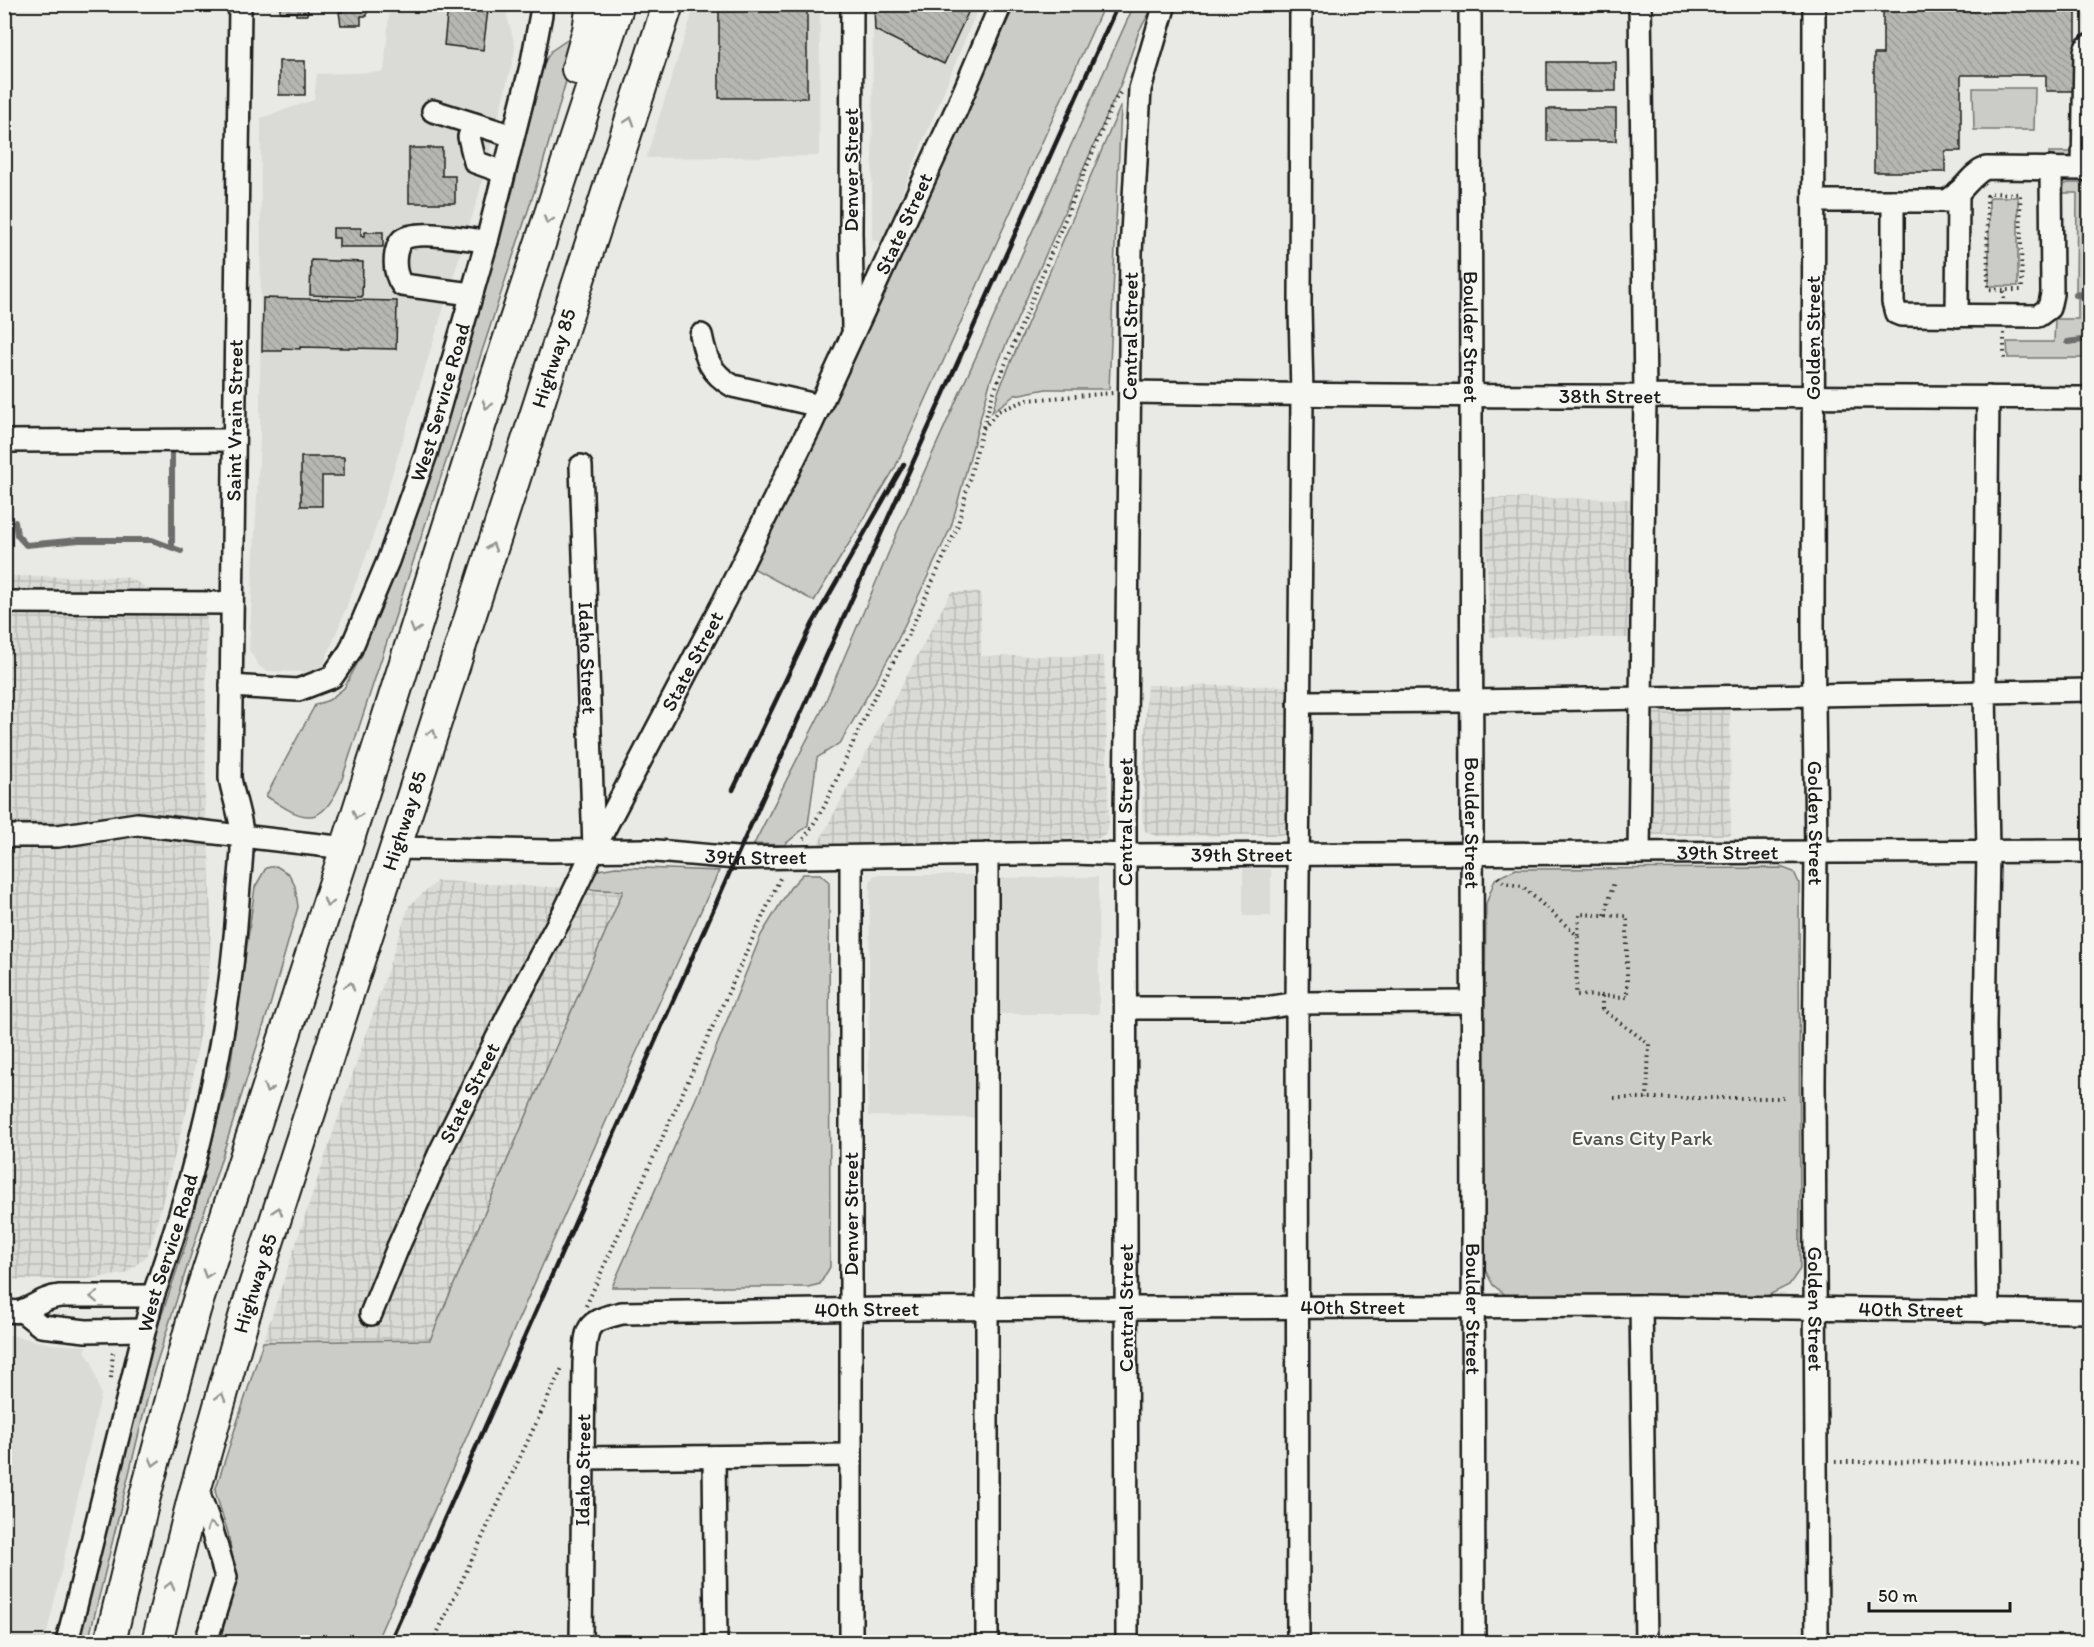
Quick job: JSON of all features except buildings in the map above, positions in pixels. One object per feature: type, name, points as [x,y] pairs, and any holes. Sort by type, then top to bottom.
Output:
[{"type":"highway","points":[[561,181],[556,146],[588,30],[592,4]]},
{"type":"highway","points":[[110,1642],[144,1500],[195,1310],[346,848],[479,429],[619,4]]},
{"type":"highway","name":"Highway 85","points":[[157,1642],[196,1486],[244,1317],[668,4]]},
{"type":"street","name":"Saint Vrain Street","points":[[240,4],[230,778],[242,835]]},
{"type":"street","name":"Denver Street","points":[[852,4],[853,335]]},
{"type":"street","name":"State Street","points":[[371,1314],[441,1150],[594,849],[724,601],[820,406],[957,108],[1001,4]]},
{"type":"street","name":"Central Street","points":[[1127,1642],[1126,855],[1131,252],[1140,89],[1165,4]]},
{"type":"street","points":[[1298,1642],[1296,1003],[1302,395],[1301,4]]},
{"type":"street","name":"Boulder Street","points":[[1470,4],[1474,1642]]},
{"type":"street","points":[[1639,853],[1645,395],[1640,4]]},
{"type":"street","name":"Golden Street","points":[[1814,4],[1813,396],[1816,852],[1814,1084],[1817,1642]]},
{"type":"street","name":"West Service Road","points":[[231,686],[298,690],[332,677],[350,651],[388,561],[426,454],[487,241],[532,62],[541,14]]},
{"type":"street","points":[[1814,201],[1945,201],[1953,198],[1979,171],[1986,168],[2086,169],[2085,52],[2090,45]]},
{"type":"street","points":[[434,111],[513,136]]},
{"type":"street","points":[[474,124],[469,137],[475,162],[503,172]]},
{"type":"street","points":[[1893,201],[1893,302],[1896,313],[1901,315],[2038,316],[2049,308],[2052,294],[2051,168]]},
{"type":"street","points":[[1957,316],[1958,192]]},
{"type":"street","points":[[471,294],[402,285],[396,276],[397,247],[403,240],[418,234],[487,241]]},
{"type":"street","points":[[701,335],[705,355],[711,369],[721,379],[733,386],[820,406]]},
{"type":"street","name":"38th Street","points":[[1130,392],[1302,395],[2090,398]]},
{"type":"street","points":[[1988,397],[1985,692],[1988,852],[1984,1025],[1988,1312]]},
{"type":"street","points":[[4,441],[234,440]]},
{"type":"street","name":"Idaho Street","points":[[581,466],[594,849]]},
{"type":"street","points":[[4,602],[232,603]]},
{"type":"street","points":[[1299,702],[2090,690]]},
{"type":"street","points":[[4,836],[58,836],[137,824],[346,848]]},
{"type":"street","name":"West Service Road","points":[[67,1642],[144,1330],[196,1153],[213,1077],[231,978],[242,835]]},
{"type":"street","name":"39th Street","points":[[394,848],[645,850],[736,858],[1075,853],[1126,855],[2090,851]]},
{"type":"street","points":[[987,854],[987,1642]]},
{"type":"street","name":"Denver Street","points":[[851,857],[851,1642]]},
{"type":"street","points":[[1127,1008],[1264,1008],[1296,1003],[1472,1002]]},
{"type":"street","points":[[13,1311],[49,1297],[153,1296]]},
{"type":"street","points":[[1641,1306],[1646,1642]]},
{"type":"street","name":"40th Street","points":[[614,1315],[852,1309],[1641,1306],[2090,1312]]},
{"type":"street","points":[[13,1311],[41,1326],[86,1331],[144,1330]]},
{"type":"street","name":"Idaho Street","points":[[581,1642],[586,1333],[591,1323],[614,1315]]},
{"type":"street","points":[[583,1458],[851,1455]]},
{"type":"street","points":[[714,1457],[716,1642]]},
{"type":"street","points":[[196,1486],[212,1527],[226,1577],[206,1642]]},
{"type":"path","points":[[583,1313],[590,1293],[776,884],[824,807],[871,703],[910,631],[957,528],[993,394],[1113,103],[1119,93],[1140,89]]},
{"type":"path","points":[[1991,193],[2020,194],[2022,290],[2004,290],[1988,289],[1987,196],[1991,193]]},
{"type":"path","points":[[2004,290],[2004,303]]},
{"type":"path","points":[[2004,340],[2004,360]]},
{"type":"path","points":[[982,430],[998,411],[1027,400],[1078,394],[1130,392]]},
{"type":"path","points":[[1498,877],[1504,883],[1522,886],[1578,936]]},
{"type":"path","points":[[1605,915],[1614,882]]},
{"type":"path","points":[[1579,914],[1605,915],[1627,916],[1627,996],[1576,995],[1579,914]]},
{"type":"path","points":[[1602,996],[1602,1009],[1649,1044],[1647,1099]]},
{"type":"path","points":[[1614,1098],[1786,1098]]},
{"type":"path","points":[[433,1642],[565,1364]]},
{"type":"path","points":[[1817,1462],[2090,1463]]},
{"type":"shaded area","points":[[390,5],[509,5],[507,16],[515,46],[514,55],[478,197],[369,549],[324,664],[317,670],[306,672],[266,671],[259,666],[249,650],[260,440],[261,118],[314,100],[317,74],[384,72]]},
{"type":"shaded area","points":[[695,5],[820,5],[819,156],[646,158]]},
{"type":"shaded area","points":[[873,5],[979,5],[882,242],[872,240]]},
{"type":"shaded area","points":[[1484,498],[1632,499],[1633,638],[1490,637]]},
{"type":"shaded area","points":[[4,576],[127,577],[144,586],[145,592],[207,592],[205,814],[209,854],[211,924],[209,971],[190,1097],[154,1234],[146,1257],[125,1274],[86,1279],[5,1280]]},
{"type":"shaded area","points":[[951,592],[981,592],[981,656],[1104,656],[1109,823],[1105,835],[1097,839],[818,844]]},
{"type":"shaded area","points":[[1147,685],[1291,686],[1290,835],[1155,836],[1145,831],[1142,817]]},
{"type":"shaded area","points":[[1730,704],[1731,835],[1651,835],[1652,706]]},
{"type":"shaded area","points":[[1243,869],[1271,869],[1271,916],[1243,916]]},
{"type":"shaded area","points":[[874,875],[975,875],[977,1118],[868,1116],[870,883]]},
{"type":"shaded area","points":[[1098,877],[1099,1014],[996,1014],[997,878]]},
{"type":"shaded area","points":[[437,881],[623,891],[430,1341],[263,1342],[409,906]]},
{"type":"shaded area","points":[[5,1334],[52,1344],[87,1346],[85,1351],[92,1362],[101,1395],[45,1642],[5,1642]]},
{"type":"green space","points":[[574,5],[583,5],[578,38],[540,174],[343,776],[328,806],[316,815],[298,814],[266,796],[315,705],[329,700],[344,688],[361,657],[419,500],[513,190],[541,69],[551,51],[567,40],[573,29],[577,15]]},
{"type":"green space","points":[[1015,5],[1104,5],[895,468],[814,601],[753,568]]},
{"type":"green space","points":[[1134,5],[1154,5],[1139,31],[1122,81],[991,379],[951,527],[891,654],[841,742],[817,758],[808,825],[784,845],[754,844],[821,712],[899,528]]},
{"type":"green space","points":[[1973,88],[2035,88],[2034,130],[1974,130]]},
{"type":"green space","points":[[1121,105],[1109,389],[1046,389],[1015,395],[992,412],[999,390]]},
{"type":"green space","points":[[2049,152],[2078,152],[2076,158],[2068,161],[2049,160]]},
{"type":"green space","points":[[2089,183],[2089,292],[2076,292],[2077,193],[2061,193],[2065,184]]},
{"type":"green space","points":[[1991,197],[2018,197],[2018,286],[1989,286],[1989,200]]},
{"type":"green space","points":[[2078,297],[2089,297],[2089,337],[2067,340],[2065,343],[2089,341],[2089,358],[2008,358],[2007,342],[2054,342],[2055,319],[2078,319]]},
{"type":"green space","points":[[276,866],[289,874],[295,886],[298,907],[271,1002],[154,1371],[88,1642],[77,1642],[154,1338],[186,1243],[229,1076],[255,887],[266,868]]},
{"type":"green space","points":[[616,867],[719,871],[376,1642],[220,1642],[236,1576],[228,1533],[215,1491],[263,1342],[430,1340],[623,891],[582,889],[598,870]]},
{"type":"green space","name":"Evans City Park","points":[[1783,868],[1794,872],[1799,883],[1800,1269],[1789,1285],[1767,1296],[1507,1296],[1493,1285],[1482,1264],[1486,904],[1495,879],[1516,869]]},
{"type":"green space","points":[[803,874],[820,874],[829,882],[830,1267],[820,1284],[808,1287],[612,1287],[696,1098],[761,935],[790,888]]},
{"type":"waterway","points":[[2076,295],[2090,296]]},
{"type":"waterway","points":[[2068,342],[2090,339]]},
{"type":"waterway","points":[[172,451],[172,547]]},
{"type":"waterway","points":[[15,522],[17,535],[26,545],[79,540],[152,540],[181,551]]},
{"type":"railway","points":[[390,1642],[736,858],[1118,4]]},
{"type":"railway","points":[[733,790],[813,623],[904,464]]}]
